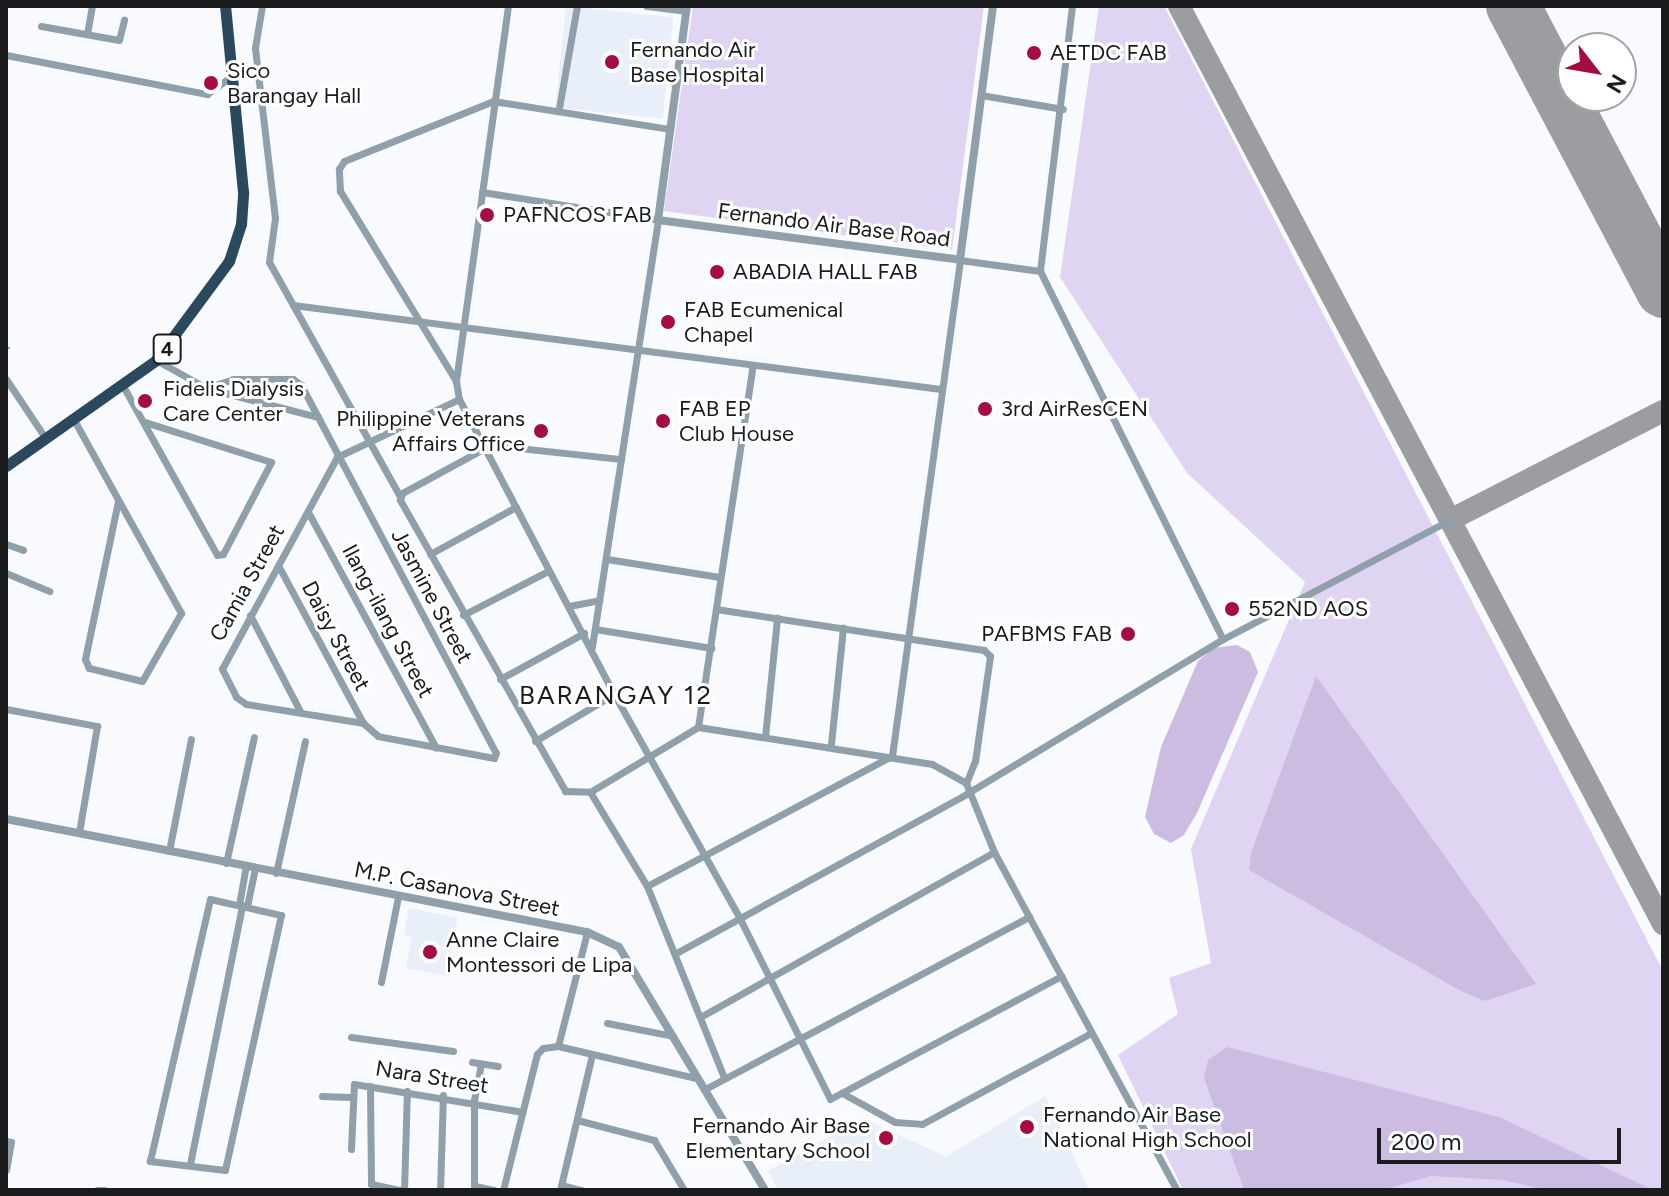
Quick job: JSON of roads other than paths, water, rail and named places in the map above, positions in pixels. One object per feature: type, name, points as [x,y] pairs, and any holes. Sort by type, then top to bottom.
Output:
[{"type":"highway","name":"4","points":[[6,466],[156,360],[214,288],[236,244],[243,192],[225,6]]},
{"type":"street","points":[[87,34],[92,6]]},
{"type":"street","points":[[262,6],[255,48],[275,218],[269,262],[463,615],[565,791],[590,792],[651,759],[698,727],[831,744],[892,756],[952,771],[966,783]]},
{"type":"street","points":[[508,6],[463,324],[456,381],[459,399],[614,694],[739,917],[830,1099],[1061,976]]},
{"type":"street","points":[[559,108],[577,6]]},
{"type":"street","points":[[592,649],[658,220],[686,9],[651,6]]},
{"type":"street","name":"Fernando Air Base Road","points":[[658,220],[960,260],[993,6]]},
{"type":"street","points":[[1072,6],[1063,109],[1040,271],[1223,639]]},
{"type":"street","points":[[41,26],[119,40],[124,20]]},
{"type":"street","points":[[6,55],[207,94],[232,76]]},
{"type":"street","points":[[981,95],[1063,109]]},
{"type":"street","points":[[456,381],[340,191],[339,169],[344,161],[493,101],[559,108],[669,129]]},
{"type":"street","points":[[482,192],[658,220]]},
{"type":"street","points":[[892,756],[960,260],[1040,271]]},
{"type":"street","points":[[293,305],[463,324],[941,389]]},
{"type":"street","points":[[156,360],[206,388],[318,417]]},
{"type":"street","points":[[698,727],[753,365]]},
{"type":"street","points":[[6,379],[46,439]]},
{"type":"street","name":"Jasmine Street","points":[[206,388],[233,379],[293,379],[301,385],[496,753]]},
{"type":"street","points":[[123,386],[217,555],[223,554],[271,462],[145,422]]},
{"type":"street","points":[[337,457],[459,399]]},
{"type":"street","points":[[74,420],[181,613],[142,681],[89,668],[85,659],[118,501]]},
{"type":"street","points":[[400,496],[484,446],[621,459]]},
{"type":"street","name":"Camia Street","points":[[337,457],[225,659],[225,679],[246,704],[363,723],[378,736],[491,760],[496,753]]},
{"type":"street","points":[[430,554],[516,507]]},
{"type":"street","name":"Ilang-ilang Street","points":[[308,512],[436,748]]},
{"type":"street","points":[[678,952],[966,794],[1223,639],[1450,520]]},
{"type":"street","points":[[6,544],[23,550]]},
{"type":"street","points":[[607,559],[720,577]]},
{"type":"street","name":"Daisy Street","points":[[278,565],[363,723]]},
{"type":"street","points":[[463,615],[548,571]]},
{"type":"street","points":[[6,573],[49,591]]},
{"type":"street","points":[[569,606],[599,600]]},
{"type":"street","points":[[716,609],[976,646],[990,656],[975,761],[966,783],[966,794],[994,852],[1177,1190]]},
{"type":"street","points":[[250,615],[301,713]]},
{"type":"street","points":[[765,737],[777,618]]},
{"type":"street","points":[[831,744],[843,628]]},
{"type":"street","points":[[595,629],[711,648]]},
{"type":"street","points":[[500,679],[584,633]]},
{"type":"street","points":[[535,741],[614,694]]},
{"type":"street","points":[[6,709],[97,726],[79,832]]},
{"type":"street","points":[[226,863],[254,737]]},
{"type":"street","points":[[169,851],[191,739]]},
{"type":"street","points":[[276,873],[305,741]]},
{"type":"street","points":[[647,886],[892,756]]},
{"type":"street","points":[[590,792],[647,886],[678,952],[724,1078]]},
{"type":"street","name":"M.P. Casanova Street","points":[[6,819],[587,932],[628,955],[696,1078],[707,1088],[765,1190]]},
{"type":"street","points":[[702,1016],[994,852]]},
{"type":"street","points":[[190,1164],[251,868]]},
{"type":"street","points":[[381,982],[398,897]]},
{"type":"street","points":[[210,899],[243,906],[281,915],[225,1170],[150,1161],[210,899]]},
{"type":"street","points":[[707,1088],[1029,917]]},
{"type":"street","points":[[558,1046],[587,932]]},
{"type":"street","points":[[607,1023],[673,1036]]},
{"type":"street","points":[[842,1093],[895,1122],[922,1124],[1091,1033]]},
{"type":"street","points":[[351,1037],[453,1051]]},
{"type":"street","points":[[503,1190],[537,1054],[558,1046],[696,1078]]},
{"type":"street","points":[[581,1190],[560,1188],[592,1055]]},
{"type":"street","points":[[494,1190],[474,1188],[474,1100],[477,1063],[498,1066]]},
{"type":"street","name":"Nara Street","points":[[351,1149],[352,1085],[443,1095],[523,1112]]},
{"type":"street","points":[[370,1086],[372,1186],[402,1190],[407,1091]]},
{"type":"street","points":[[440,1190],[443,1095]]},
{"type":"street","points":[[322,1096],[350,1097]]},
{"type":"street","points":[[577,1120],[654,1140],[684,1190]]},
{"type":"street","points":[[6,1141],[11,1142],[6,1170]]},
{"type":"street","points":[[97,1190],[104,1190]]},
{"type":"place","name":"AETDC FAB","points":[[1034,53]]},
{"type":"place","name":"Fernando Air Base Hospital","points":[[612,62]]},
{"type":"place","name":"Sico Barangay Hall","points":[[211,83]]},
{"type":"place","name":"PAFNCOS FAB","points":[[487,215]]},
{"type":"place","name":"ABADIA HALL FAB","points":[[717,272]]},
{"type":"place","name":"FAB Ecumenical Chapel","points":[[668,322]]},
{"type":"place","name":"Fidelis Dialysis Care Center","points":[[145,401]]},
{"type":"place","name":"3rd AirResCEN","points":[[985,409]]},
{"type":"place","name":"FAB EP Club House","points":[[663,421]]},
{"type":"place","name":"Philippine Veterans Affairs Office","points":[[541,431]]},
{"type":"place","name":"552ND AOS","points":[[1232,609]]},
{"type":"place","name":"PAFBMS FAB","points":[[1128,634]]},
{"type":"place","name":"Anne Claire Montessori de Lipa","points":[[430,952]]},
{"type":"place","name":"Fernando Air Base National High School","points":[[1027,1127]]},
{"type":"place","name":"Fernando Air Base Elementary School","points":[[886,1138]]},
{"type":"district","name":"BARANGAY 12","points":[[616,696]]}]
